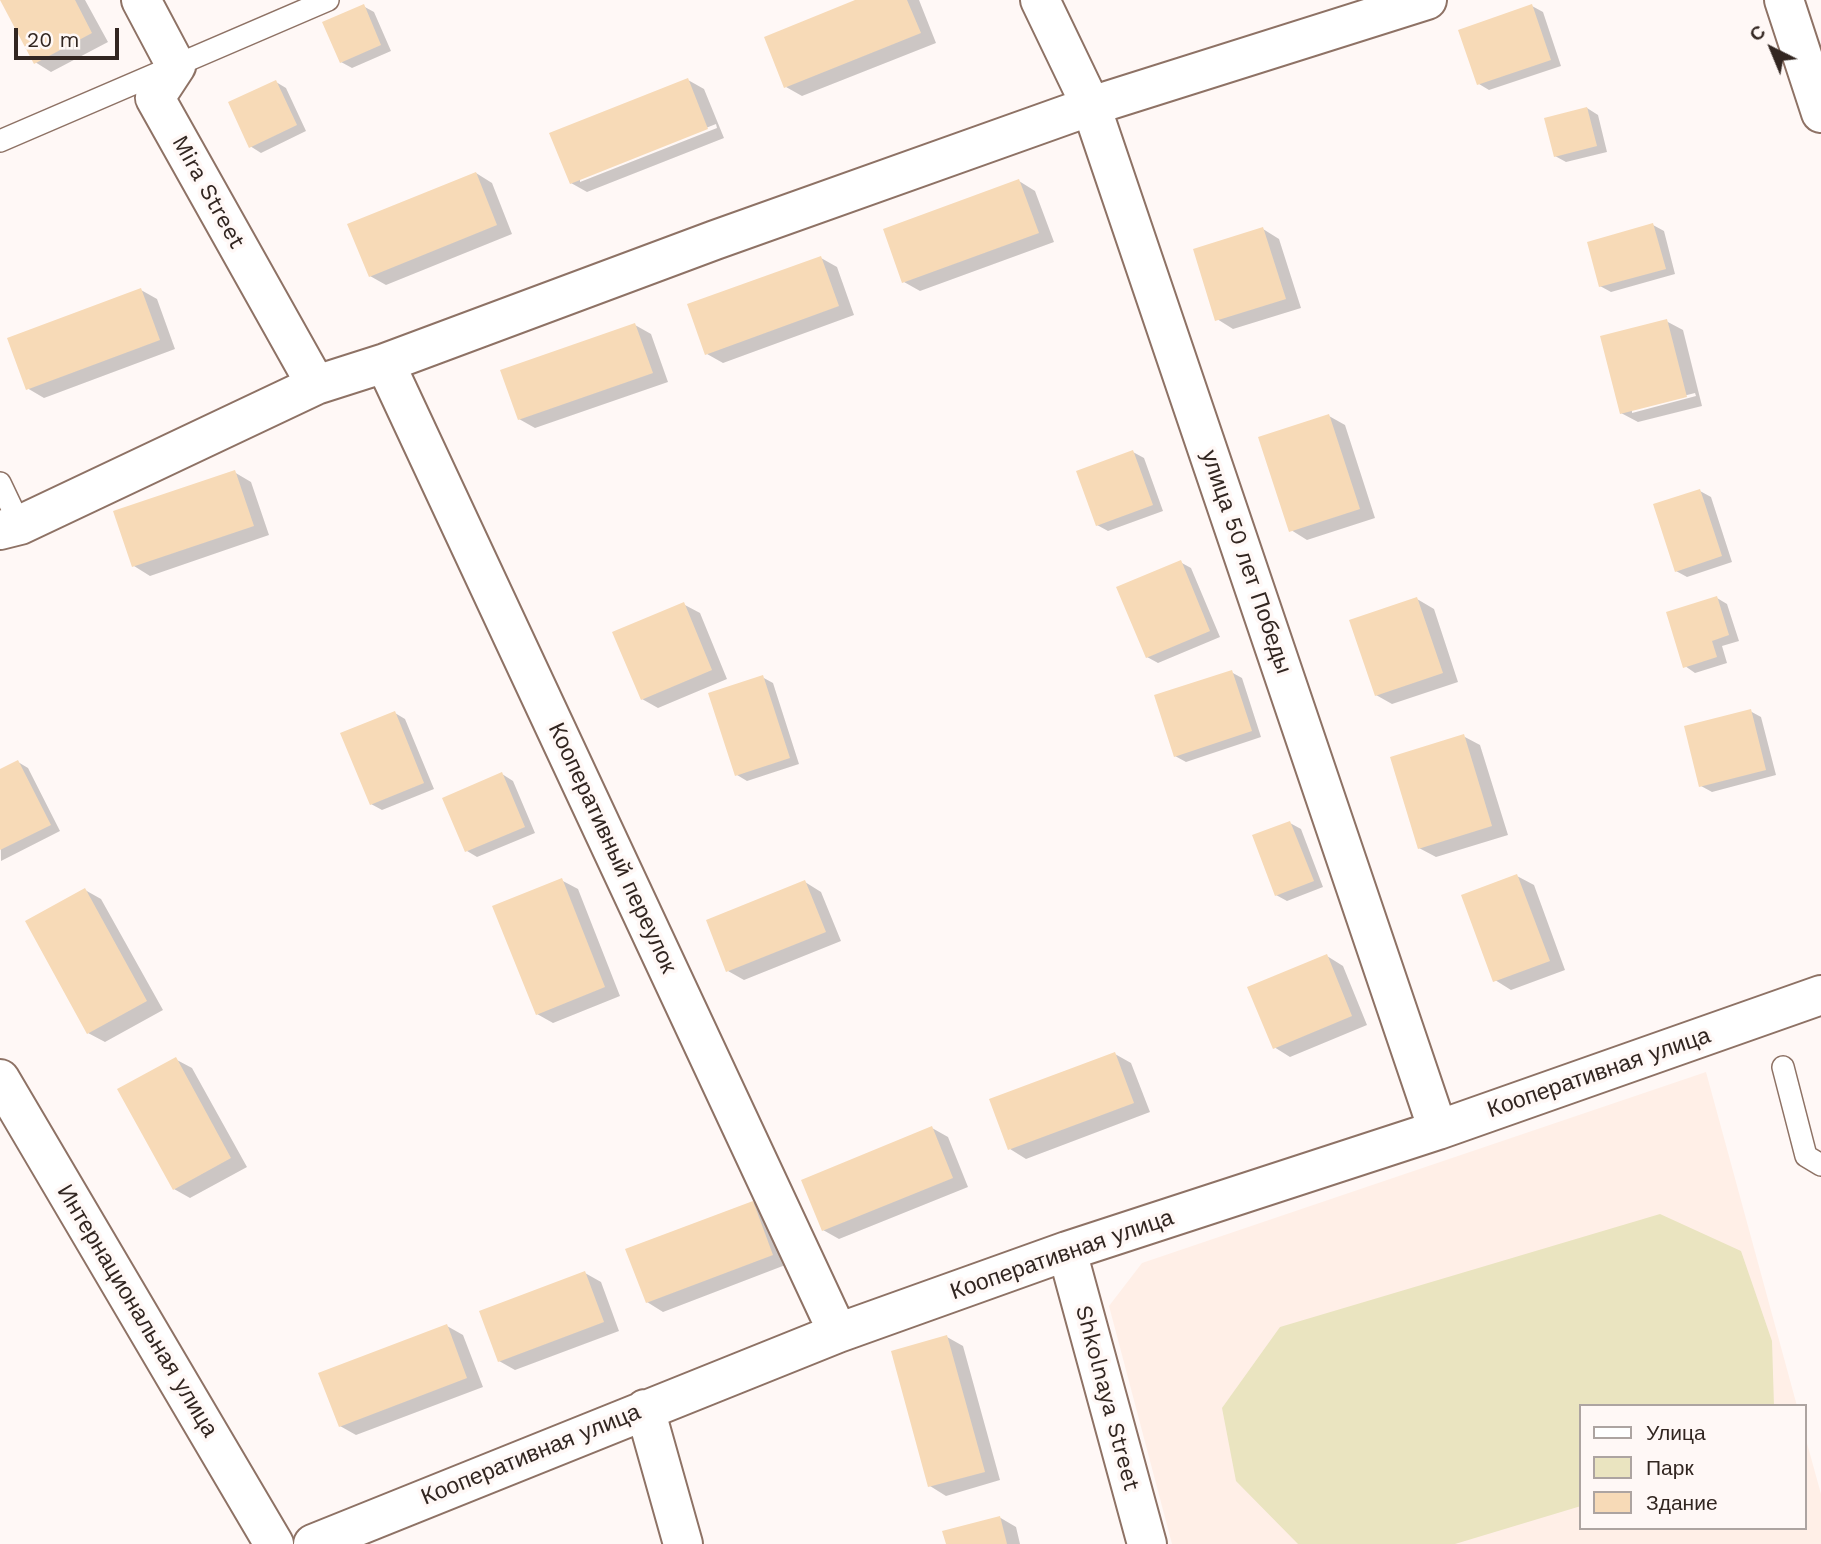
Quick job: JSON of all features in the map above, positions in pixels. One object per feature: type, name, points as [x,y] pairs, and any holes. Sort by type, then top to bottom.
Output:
[{"type":"street","points":[[141,0],[176,66]]},
{"type":"street","name":"улица 50 лет Победы","points":[[1040,0],[1091,106],[1438,1130]]},
{"type":"street","points":[[10,528],[316,385],[385,363],[728,235],[1091,106],[1427,0]]},
{"type":"street","points":[[1784,0],[1821,113]]},
{"type":"street","name":"Mira Street","points":[[176,66],[155,98],[316,385]]},
{"type":"street","name":"Кооперативный переулок","points":[[385,363],[838,1333]]},
{"type":"street","name":"Кооперативная улица","points":[[313,1544],[838,1333],[1067,1251],[1438,1130],[1821,995]]},
{"type":"street","name":"Интернациональная улица","points":[[0,1079],[274,1544]]},
{"type":"street","name":"Shkolnaya Street","points":[[1067,1251],[1147,1544]]},
{"type":"street","points":[[645,1409],[683,1544]]},
{"type":"lane","points":[[0,141],[328,0]]},
{"type":"lane","points":[[0,482],[10,528]]},
{"type":"lane","points":[[1783,1067],[1807,1156],[1821,1166]]},
{"type":"shaded area","points":[[1706,1072],[1796,1404],[1580,1404],[1580,1530],[1807,1530],[1807,1443],[1821,1494],[1821,1544],[1172,1544],[1109,1306],[1142,1263]]},
{"type":"green space","points":[[1660,1214],[1741,1251],[1772,1341],[1774,1404],[1580,1404],[1580,1506],[1455,1544],[1298,1544],[1236,1481],[1222,1408],[1280,1327]]},
{"type":"building","points":[[0,0],[75,0],[92,33],[34,64]]},
{"type":"building","points":[[855,0],[907,0],[921,33],[784,88],[764,37]]},
{"type":"building","points":[[364,4],[381,45],[340,63],[322,22]]},
{"type":"building","points":[[1532,4],[1551,60],[1477,85],[1458,30]]},
{"type":"building","points":[[688,78],[708,129],[570,184],[549,133]]},
{"type":"building","points":[[276,80],[297,125],[249,148],[228,102]]},
{"type":"building","points":[[1587,107],[1597,146],[1554,157],[1544,118]]},
{"type":"building","points":[[476,172],[497,225],[369,277],[347,224]]},
{"type":"building","points":[[1019,179],[1039,233],[902,283],[883,229]]},
{"type":"building","points":[[1653,223],[1666,269],[1599,287],[1587,242]]},
{"type":"building","points":[[1263,227],[1286,299],[1215,321],[1193,249]]},
{"type":"building","points":[[821,256],[839,306],[705,355],[687,304]]},
{"type":"building","points":[[141,288],[160,340],[26,390],[7,338]]},
{"type":"building","points":[[1667,319],[1687,397],[1620,414],[1600,336]]},
{"type":"building","points":[[635,323],[653,373],[518,420],[500,370]]},
{"type":"building","points":[[1329,414],[1360,509],[1289,532],[1258,437]]},
{"type":"building","points":[[1133,450],[1153,505],[1096,526],[1076,471]]},
{"type":"building","points":[[235,470],[254,526],[132,567],[113,511]]},
{"type":"building","points":[[1700,489],[1722,556],[1675,572],[1653,504]]},
{"type":"building","points":[[1181,560],[1210,631],[1146,658],[1116,587]]},
{"type":"building","points":[[1717,596],[1729,635],[1712,641],[1717,657],[1683,668],[1666,612]]},
{"type":"building","points":[[1417,597],[1443,673],[1375,696],[1349,620]]},
{"type":"building","points":[[684,602],[712,670],[641,700],[612,632]]},
{"type":"building","points":[[1232,670],[1252,731],[1174,757],[1154,695]]},
{"type":"building","points":[[763,675],[790,758],[735,776],[708,693]]},
{"type":"building","points":[[1751,709],[1766,770],[1699,787],[1684,726]]},
{"type":"building","points":[[395,711],[424,783],[370,805],[340,733]]},
{"type":"building","points":[[1464,734],[1492,826],[1418,849],[1390,757]]},
{"type":"building","points":[[18,760],[51,825],[0,850],[0,769]]},
{"type":"building","points":[[502,772],[525,827],[465,852],[442,798]]},
{"type":"building","points":[[1290,821],[1314,881],[1275,896],[1252,835]]},
{"type":"building","points":[[1517,874],[1550,961],[1493,982],[1461,895]]},
{"type":"building","points":[[562,878],[605,987],[536,1015],[492,906]]},
{"type":"building","points":[[805,880],[826,932],[726,972],[706,920]]},
{"type":"building","points":[[85,888],[147,1001],[87,1034],[25,921]]},
{"type":"building","points":[[1327,954],[1352,1016],[1273,1049],[1247,987]]},
{"type":"building","points":[[1115,1052],[1134,1103],[1008,1150],[989,1099]]},
{"type":"building","points":[[176,1057],[231,1158],[173,1190],[117,1089]]},
{"type":"building","points":[[932,1126],[953,1178],[822,1231],[801,1180]]},
{"type":"building","points":[[753,1201],[773,1255],[646,1303],[625,1249]]},
{"type":"building","points":[[585,1271],[604,1322],[498,1362],[479,1311]]},
{"type":"building","points":[[447,1324],[467,1378],[339,1427],[318,1373]]},
{"type":"building","points":[[947,1335],[985,1472],[928,1487],[891,1351]]},
{"type":"building","points":[[1000,1516],[1007,1544],[946,1544],[942,1531]]}]
